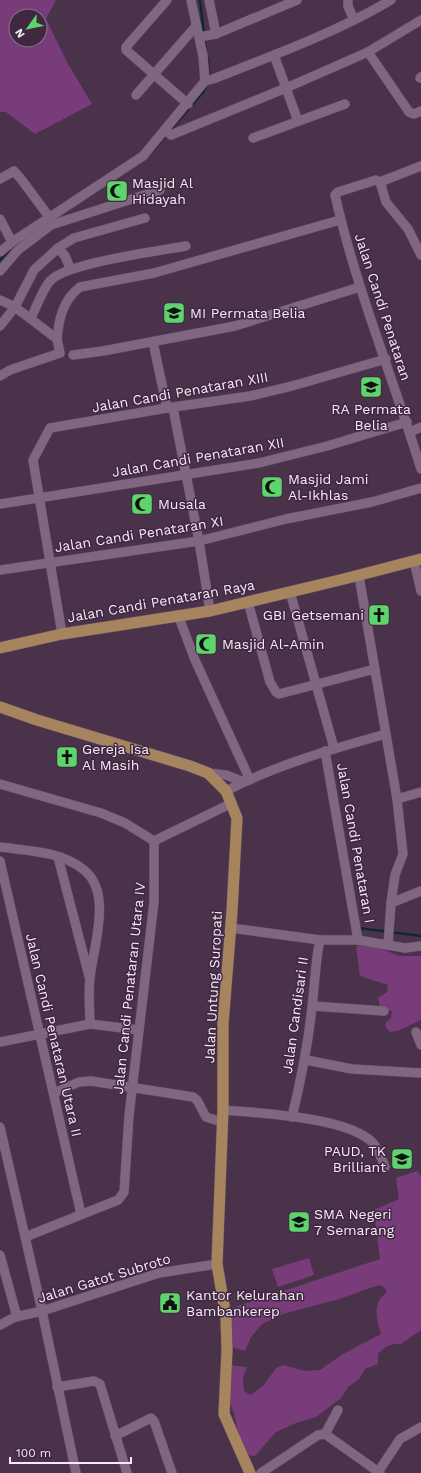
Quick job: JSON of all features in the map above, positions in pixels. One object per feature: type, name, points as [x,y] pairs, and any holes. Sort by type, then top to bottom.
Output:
[{"type":"main road","name":"Jalan Candi Penataran Raya","points":[[0,648],[62,634],[210,611],[359,576],[418,560]]},
{"type":"main road","name":"Jalan Untung Suropati","points":[[0,707],[190,766],[208,773],[226,791],[237,818],[231,928],[223,1024],[223,1110],[217,1264],[226,1317],[227,1350],[224,1414],[250,1473]]},
{"type":"street","points":[[167,0],[126,47],[126,50],[188,104]]},
{"type":"street","points":[[190,0],[196,26],[206,36]]},
{"type":"street","points":[[209,0],[206,36],[209,80]]},
{"type":"street","points":[[206,36],[297,0]]},
{"type":"street","points":[[348,0],[348,6],[354,20]]},
{"type":"street","points":[[0,252],[12,242],[143,156],[168,132],[188,104],[209,80],[274,55],[354,20],[391,0]]},
{"type":"street","points":[[168,132],[286,88],[368,52],[421,20]]},
{"type":"street","points":[[136,95],[196,26]]},
{"type":"street","points":[[368,52],[409,112],[414,114],[421,111]]},
{"type":"street","points":[[274,55],[298,121]]},
{"type":"street","points":[[253,138],[345,104]]},
{"type":"street","points":[[421,166],[378,181],[386,202],[408,229],[421,255]]},
{"type":"street","points":[[0,179],[14,171],[50,218]]},
{"type":"street","name":"Jalan Candi Penataran","points":[[378,181],[338,192],[335,195],[350,257],[386,359],[421,469]]},
{"type":"street","points":[[0,271],[18,250],[51,226],[87,212],[160,190]]},
{"type":"street","points":[[0,326],[15,307],[34,270],[58,248],[74,238],[145,218]]},
{"type":"street","points":[[0,219],[12,242]]},
{"type":"street","points":[[0,376],[10,370],[60,353],[57,339],[58,322],[63,307],[72,293],[80,287],[154,273],[340,220]]},
{"type":"street","points":[[31,318],[50,281],[60,273],[70,268],[186,246]]},
{"type":"street","points":[[58,248],[70,268]]},
{"type":"street","points":[[73,354],[153,342],[235,326],[360,287]]},
{"type":"street","points":[[0,300],[15,307],[57,339]]},
{"type":"street","points":[[153,342],[186,474],[199,541],[210,611]]},
{"type":"street","name":"Jalan Candi Penataran XIII","points":[[38,499],[33,460],[50,428],[278,390],[386,359]]},
{"type":"street","name":"Jalan Candi Penataran XII","points":[[0,504],[259,463],[327,446],[407,422]]},
{"type":"street","points":[[410,432],[421,427]]},
{"type":"street","name":"Jalan Candi Penataran XI","points":[[0,570],[199,541],[286,519],[372,502],[421,488]]},
{"type":"street","points":[[38,499],[51,562],[62,634]]},
{"type":"street","points":[[418,560],[421,591]]},
{"type":"street","points":[[359,576],[397,799],[403,854],[395,875],[391,902],[389,937]]},
{"type":"street","name":"Jalan Candi Penataran I","points":[[290,592],[316,684],[330,750],[358,940]]},
{"type":"street","points":[[248,602],[270,682],[279,694],[375,669]]},
{"type":"street","points":[[178,615],[247,781]]},
{"type":"street","points":[[226,791],[247,781],[330,750],[386,734]]},
{"type":"street","points":[[208,773],[226,774],[247,781]]},
{"type":"street","points":[[0,784],[101,813],[125,823],[154,841],[232,803]]},
{"type":"street","points":[[397,799],[421,792]]},
{"type":"street","name":"Jalan Candi Penataran Utara IV","points":[[25,1237],[118,1200],[123,1195],[132,1089],[154,902],[154,841]]},
{"type":"street","points":[[0,847],[44,853],[58,857],[84,870],[95,884],[99,894],[99,913],[90,980],[90,1024]]},
{"type":"street","points":[[58,857],[90,980]]},
{"type":"street","name":"Jalan Candi Penataran Utara II","points":[[0,861],[81,1214]]},
{"type":"street","points":[[391,902],[421,891]]},
{"type":"street","points":[[231,928],[320,940],[358,940],[389,937],[405,948],[421,946]]},
{"type":"street","name":"Jalan Candisari II","points":[[292,1117],[306,1060],[313,1006],[316,960],[320,940]]},
{"type":"street","points":[[313,1006],[384,1011]]},
{"type":"street","points":[[0,1042],[90,1024],[139,1030]]},
{"type":"street","points":[[416,1032],[421,1045]]},
{"type":"street","points":[[306,1060],[352,1069],[421,1073]]},
{"type":"street","points":[[54,1093],[86,1081],[193,1097],[197,1100],[206,1117],[222,1122]]},
{"type":"street","points":[[223,1110],[292,1117],[349,1129],[372,1142],[385,1167]]},
{"type":"street","points":[[0,1127],[42,1311],[76,1473]]},
{"type":"street","points":[[1,1261],[17,1317]]},
{"type":"street","name":"Jalan Gatot Subroto","points":[[0,1324],[17,1317],[42,1311],[159,1273],[217,1264]]},
{"type":"street","points":[[57,1387],[94,1380],[100,1384],[114,1436],[127,1473]]},
{"type":"street","points":[[325,1434],[338,1410]]},
{"type":"street","points":[[114,1436],[151,1418],[154,1421],[172,1473]]},
{"type":"street","points":[[261,1473],[318,1435],[325,1434],[379,1472],[400,1439],[420,1429]]},
{"type":"shaded area","points":[[0,0],[56,0],[48,15],[48,8],[8,8],[8,48],[48,48],[48,23],[68,64],[92,104],[35,134],[6,112],[0,112]]},
{"type":"shaded area","points":[[356,946],[375,946],[399,956],[421,956],[421,1020],[397,1031],[390,1032],[385,1026],[386,1022],[391,1018],[392,1011],[380,1007],[378,998],[387,992],[388,985],[360,976]]},
{"type":"shaded area","points":[[417,1171],[421,1176],[421,1330],[401,1344],[391,1345],[383,1349],[378,1354],[378,1364],[365,1369],[360,1378],[348,1387],[341,1398],[316,1417],[296,1423],[276,1432],[255,1456],[247,1455],[239,1437],[234,1413],[227,1396],[231,1365],[247,1367],[243,1377],[244,1391],[250,1395],[263,1386],[276,1368],[283,1365],[305,1371],[320,1370],[343,1354],[381,1334],[376,1311],[379,1301],[387,1292],[384,1287],[379,1285],[339,1299],[283,1314],[262,1324],[251,1337],[245,1351],[231,1347],[232,1308],[380,1259],[374,1210],[399,1199],[396,1178]]},
{"type":"shaded area","points":[[309,1258],[314,1275],[278,1287],[272,1269]]},
{"type":"waterway","points":[[200,0],[204,34]]},
{"type":"waterway","points":[[204,39],[206,50]]},
{"type":"waterway","points":[[208,58],[209,77]]},
{"type":"waterway","points":[[151,153],[204,91],[207,84]]},
{"type":"waterway","points":[[0,260],[9,250]]},
{"type":"waterway","points":[[359,928],[421,936]]},
{"type":"place","name":"Masjid Al Hidayah","points":[[117,191]]},
{"type":"place","name":"MI Permata Belia","points":[[174,313]]},
{"type":"place","name":"RA Permata Belia","points":[[371,387]]},
{"type":"place","name":"Masjid Jami Al-Ikhlas","points":[[272,487]]},
{"type":"place","name":"Musala","points":[[142,504]]},
{"type":"place","name":"GBI Getsemani","points":[[379,615]]},
{"type":"place","name":"Masjid Al-Amin","points":[[206,644]]},
{"type":"place","name":"Gereja Isa Al Masih","points":[[67,757]]},
{"type":"place","name":"PAUD, TK Brilliant","points":[[402,1159]]},
{"type":"place","name":"SMA Negeri 7 Semarang","points":[[299,1222]]},
{"type":"place","name":"Kantor Kelurahan Bambankerep","points":[[170,1303]]}]
